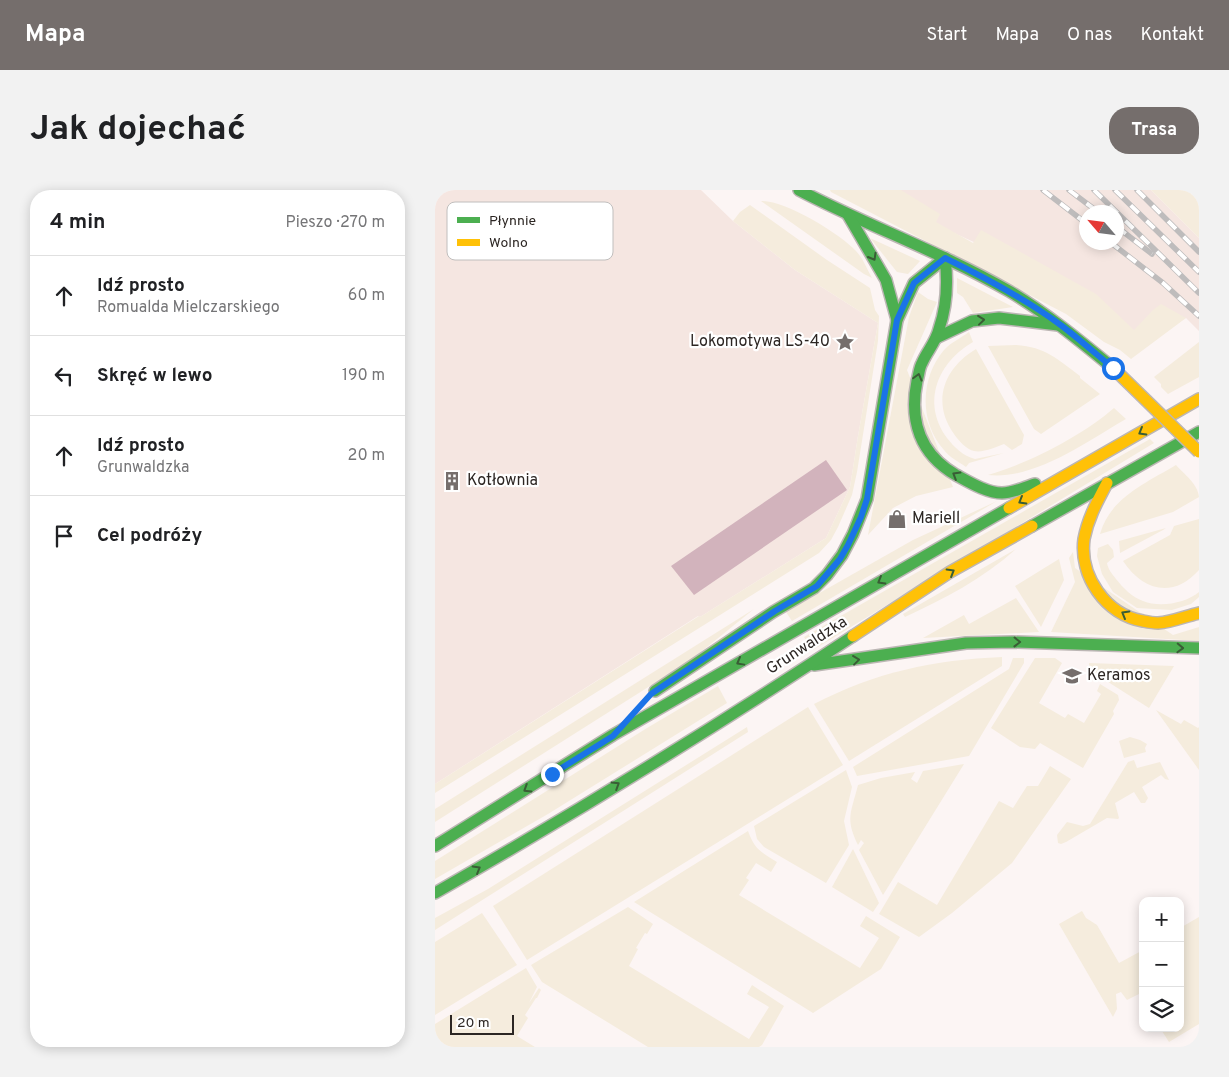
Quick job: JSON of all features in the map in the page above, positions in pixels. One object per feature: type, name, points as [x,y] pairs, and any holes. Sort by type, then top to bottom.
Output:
[{"type":"main road","points":[[799,190],[848,215],[945,258],[1015,295],[1062,326],[1113,368],[1199,452]]},
{"type":"main road","points":[[848,215],[886,280],[897,320]]},
{"type":"main road","points":[[613,736],[651,694],[775,611],[817,586],[840,559],[861,517],[867,499],[897,320],[914,283],[945,258]]},
{"type":"main road","points":[[945,258],[947,298],[936,338],[922,361],[914,392],[914,419],[921,440],[929,453],[957,476],[1001,493],[1065,477]]},
{"type":"main road","points":[[936,338],[972,321],[999,318],[1044,322],[1062,326]]},
{"type":"main road","name":"Grunwaldzka","points":[[435,846],[613,736],[1199,399]]},
{"type":"main road","name":"Grunwaldzka","points":[[435,893],[536,835],[808,666],[950,572],[1199,432]]},
{"type":"main road","points":[[1107,483],[1089,517],[1084,556],[1091,582],[1107,604],[1131,618],[1157,623],[1194,615],[1199,607]]},
{"type":"main road","points":[[808,666],[965,643],[1013,642],[1199,648]]},
{"type":"shaded area","points":[[435,190],[701,190],[733,221],[795,270],[878,323],[850,487],[826,538],[700,617],[698,616],[435,784]]},
{"type":"shaded area","points":[[830,190],[901,190],[940,214],[936,222],[973,243],[981,230],[1096,294],[1134,330],[1161,304],[1186,318],[1131,359],[1066,314]]},
{"type":"shaded area","points":[[859,190],[1151,190],[1199,238],[1199,331],[1186,318],[1128,344],[976,243]]},
{"type":"shaded area","points":[[1151,190],[1199,190],[1199,238]]},
{"type":"shaded area","points":[[761,201],[771,202],[797,211],[838,236],[849,244],[863,260],[872,278],[864,274]]},
{"type":"shaded area","points":[[750,205],[870,288],[875,310],[879,316],[878,341],[857,472],[852,495],[838,527],[831,540],[819,553],[435,793],[435,784],[699,616],[826,538],[850,487],[878,323],[795,270],[733,221],[740,212]]},
{"type":"shaded area","points":[[870,238],[920,261],[908,274],[897,272]]},
{"type":"shaded area","points":[[957,278],[1013,307],[973,313],[963,297],[957,293]]},
{"type":"shaded area","points":[[918,292],[928,299],[937,302],[907,370],[953,487],[916,496],[893,508],[868,535],[909,317]]},
{"type":"shaded area","points":[[969,332],[973,342],[951,360],[937,384],[935,411],[939,424],[947,438],[956,448],[971,458],[975,459],[1004,453],[969,463],[966,467],[949,455],[936,439],[930,427],[926,400],[930,374],[936,361],[946,347]]},
{"type":"shaded area","points":[[1199,342],[1199,377],[1168,394],[1154,377]]},
{"type":"shaded area","points":[[1016,345],[1035,348],[1058,359],[1100,394],[1041,434],[1034,429],[988,346]]},
{"type":"shaded area","points":[[976,349],[1024,435],[1022,444],[1012,450],[1004,444],[985,450],[971,450],[958,439],[947,422],[943,410],[942,398],[944,387],[956,366]]},
{"type":"shaded area","points":[[1114,408],[1126,419],[1060,458],[1024,472],[988,475],[1054,448],[1087,429]]},
{"type":"shaded area","points":[[1150,439],[1154,443],[813,650],[804,637]]},
{"type":"shaded area","points":[[826,460],[847,490],[694,595],[671,566]]},
{"type":"shaded area","points":[[1176,465],[1196,488],[1199,497],[1173,512],[1100,534],[1105,521],[1121,501],[1141,485]]},
{"type":"shaded area","points":[[997,501],[792,621],[786,612],[913,540]]},
{"type":"shaded area","points":[[1199,519],[1199,570],[1179,585],[1159,588],[1149,585],[1131,571],[1123,561],[1170,535],[1174,526]]},
{"type":"shaded area","points":[[1166,528],[1163,530],[1120,553],[1119,541]]},
{"type":"shaded area","points":[[1108,544],[1113,550],[1114,557],[1107,563],[1109,569],[1122,586],[1135,597],[1150,603],[1165,604],[1180,602],[1199,592],[1199,597],[1191,604],[1172,610],[1137,608],[1113,592],[1102,574],[1097,556],[1098,548]]},
{"type":"shaded area","points":[[1016,549],[1004,560],[963,587],[905,617],[903,614]]},
{"type":"shaded area","points":[[1073,552],[1075,568],[1173,635],[1199,627],[1199,641],[1051,632],[1075,582],[1069,558]]},
{"type":"shaded area","points":[[1059,559],[1064,580],[1041,627],[1015,586]]},
{"type":"shaded area","points":[[1016,598],[1039,632],[923,638],[964,615],[969,624]]},
{"type":"shaded area","points":[[754,609],[691,660],[435,822],[435,809]]},
{"type":"shaded area","points":[[1002,657],[1002,666],[849,761],[814,704],[860,684],[905,670],[952,661]]},
{"type":"shaded area","points":[[1013,658],[1024,658],[1024,663],[969,756],[857,776],[853,767],[1009,669]]},
{"type":"shaded area","points":[[1035,658],[1055,658],[1062,663],[1039,703],[1065,718],[1068,714],[1084,723],[1101,694],[1097,691],[1100,684],[1118,695],[1119,700],[1113,711],[1114,714],[1083,768],[1040,743],[1035,749],[1020,747],[991,728]]},
{"type":"shaded area","points":[[1089,663],[1174,666],[1149,708],[1094,673],[1095,669],[1089,666]]},
{"type":"shaded area","points":[[718,686],[727,703],[548,814],[435,879],[435,861],[647,728]]},
{"type":"shaded area","points":[[808,707],[843,765],[527,960],[493,906]]},
{"type":"shaded area","points":[[1156,710],[1181,724],[1184,720],[1199,727],[1199,770]]},
{"type":"shaded area","points":[[747,727],[748,732],[435,930],[435,918],[488,889]]},
{"type":"shaded area","points":[[1130,737],[1147,744],[1146,752],[1124,758],[1119,741]]},
{"type":"shaded area","points":[[1134,760],[1137,768],[1160,762],[1169,780],[1161,775],[1142,787],[1148,798],[1145,803],[1141,803],[1134,792],[1115,803],[1118,819],[1107,818],[1066,842],[1058,843],[1057,835],[1067,822],[1083,826],[1090,824],[1128,762]]},
{"type":"shaded area","points":[[964,764],[883,895],[859,850],[864,843],[861,840],[858,845],[850,822],[851,809],[858,785],[881,778],[915,772],[911,779],[917,783],[923,771]]},
{"type":"shaded area","points":[[1050,766],[1071,779],[1012,863],[952,913],[919,937],[879,914],[898,882],[937,905],[999,801],[1013,808],[1027,786],[1038,786]]},
{"type":"shaded area","points":[[846,770],[852,787],[844,821],[849,845],[826,883],[764,847],[757,839],[754,826]]},
{"type":"shaded area","points":[[748,831],[759,850],[777,862],[771,872],[756,863],[746,878],[749,880],[739,895],[860,968],[879,938],[860,926],[866,916],[900,937],[881,969],[813,1013],[634,902]]},
{"type":"shaded area","points":[[853,849],[879,903],[873,912],[832,887]]},
{"type":"shaded area","points":[[628,907],[653,924],[636,948],[638,949],[629,966],[749,1039],[769,1007],[747,994],[752,985],[784,1006],[762,1045],[759,1047],[648,1047],[542,982],[531,965]]},
{"type":"shaded area","points":[[1082,911],[1086,918],[1097,925],[1119,963],[1139,952],[1139,994],[1127,1000],[1121,992],[1116,994],[1117,1009],[1113,1017],[1059,924]]},
{"type":"shaded area","points":[[482,913],[517,965],[435,1015],[435,942]]},
{"type":"shaded area","points":[[1199,917],[1199,1024],[1169,1042],[1163,1032],[1184,1032],[1184,926]]},
{"type":"shaded area","points":[[526,968],[537,987],[529,1003],[539,988],[541,990],[525,1015],[528,1018],[517,1036],[535,1047],[435,1047],[435,1024]]},
{"type":"railway","points":[[1043,190],[1079,218]]},
{"type":"railway","points":[[1069,190],[1089,205]]},
{"type":"railway","points":[[1094,190],[1199,293]]},
{"type":"railway","points":[[1115,190],[1199,272]]},
{"type":"railway","points":[[1137,190],[1199,252]]},
{"type":"railway","points":[[1124,232],[1152,254]]},
{"type":"railway","points":[[1120,250],[1163,283],[1199,316]]},
{"type":"traffic: fast","points":[[799,190],[957,264],[1009,291],[1075,337],[1113,368]]},
{"type":"traffic: fast","points":[[848,215],[886,280],[897,320]]},
{"type":"traffic: fast","points":[[945,258],[947,285],[944,312],[936,338],[920,367],[917,381],[915,410],[916,423],[920,435],[926,447],[944,467],[978,487],[996,493],[1006,493],[1035,484]]},
{"type":"traffic: fast","points":[[655,691],[773,612],[814,588],[827,575],[842,555],[867,499],[897,320],[914,283],[945,258]]},
{"type":"traffic: fast","points":[[936,338],[972,321],[999,318],[1058,325]]},
{"type":"traffic: fast","points":[[1032,526],[1199,432]]},
{"type":"traffic: fast","points":[[435,846],[613,735],[1009,508]]},
{"type":"traffic: fast","points":[[435,893],[646,768],[853,636]]},
{"type":"traffic: fast","points":[[814,665],[966,643],[1013,642],[1199,648]]},
{"type":"traffic: slow","points":[[1113,368],[1199,452]]},
{"type":"traffic: slow","points":[[1009,508],[1199,399]]},
{"type":"traffic: slow","points":[[1107,483],[1090,517],[1084,539],[1086,567],[1098,592],[1117,611],[1143,621],[1163,622],[1199,613]]},
{"type":"traffic: slow","points":[[853,636],[950,572],[1032,526]]},
{"type":"place","name":"Lokomotywa LS-40","points":[[845,342]]},
{"type":"place","name":"Kotłownia","points":[[452,481]]},
{"type":"place","name":"Mariell","points":[[897,519]]},
{"type":"place","name":"Keramos","points":[[1072,676]]},
{"type":"route","points":[[552,774],[613,736],[651,694],[775,611],[817,586],[840,559],[861,517],[867,499],[897,320],[914,283],[945,258],[1031,304],[1062,326],[1113,368]]}]
